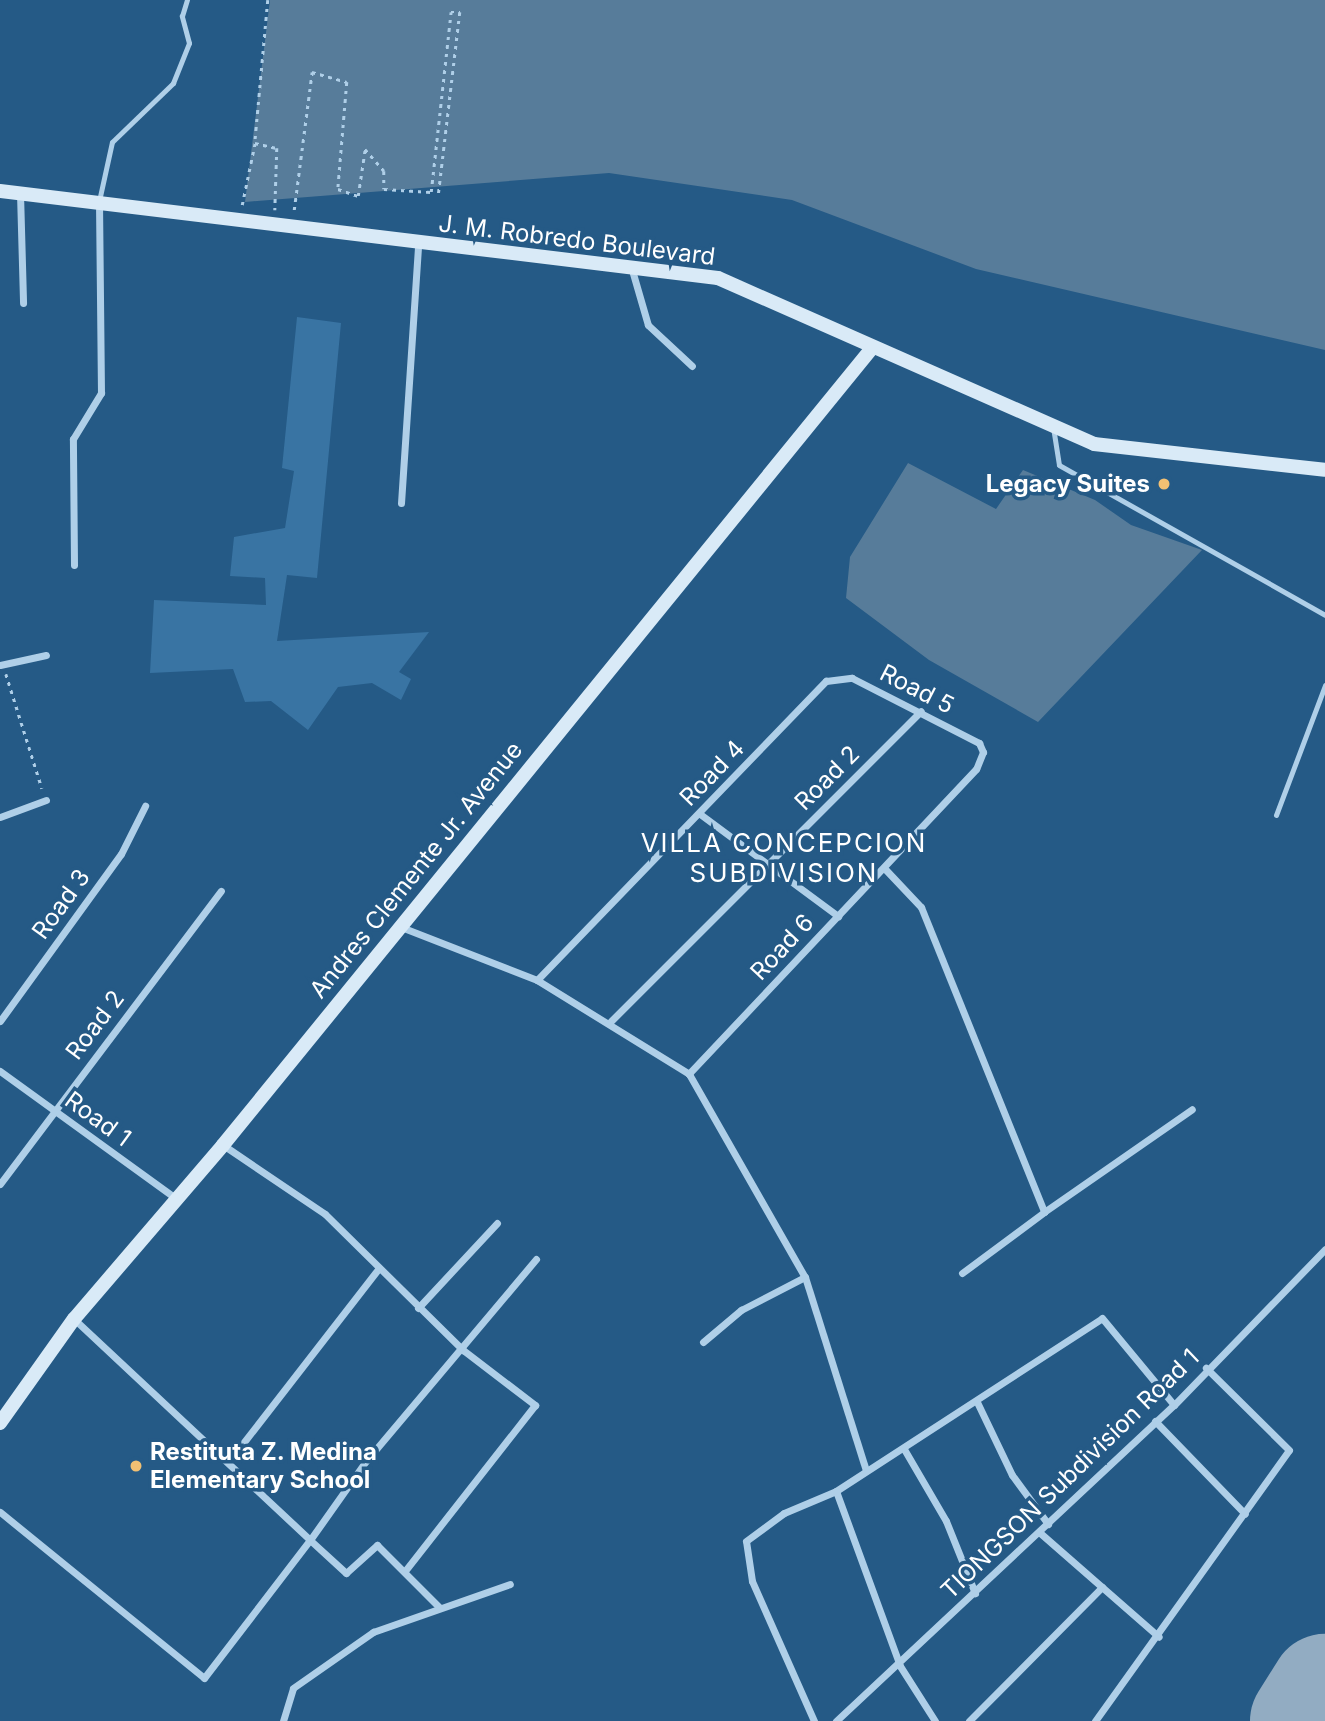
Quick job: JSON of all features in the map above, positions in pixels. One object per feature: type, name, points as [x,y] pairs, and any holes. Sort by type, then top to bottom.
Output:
[{"type":"main road","name":"J. M. Robredo Boulevard","points":[[0,191],[99,201],[632,270],[718,278],[1094,444],[1325,470]]},
{"type":"main road","name":"Andres Clemente Jr. Avenue","points":[[0,1423],[74,1318],[174,1197],[223,1145],[397,925],[872,348]]},
{"type":"street","points":[[20,194],[23,303]]},
{"type":"street","points":[[74,565],[73,439],[101,393],[99,201]]},
{"type":"street","points":[[401,503],[418,244]]},
{"type":"street","points":[[632,270],[648,325],[692,366]]},
{"type":"street","points":[[1,665],[46,654]]},
{"type":"street","name":"Road 5","points":[[826,681],[852,678],[921,711],[983,752]]},
{"type":"street","name":"Road 4","points":[[537,979],[700,814],[826,681]]},
{"type":"street","name":"Road 2","points":[[611,1021],[921,711]]},
{"type":"street","name":"Road 6","points":[[689,1074],[838,916],[886,870],[976,769],[983,752]]},
{"type":"street","points":[[0,817],[46,800]]},
{"type":"street","name":"Road 3","points":[[0,1021],[121,854],[145,806]]},
{"type":"street","points":[[700,814],[838,916]]},
{"type":"street","points":[[886,870],[921,907],[1044,1212]]},
{"type":"street","name":"Road 2","points":[[0,1184],[221,891]]},
{"type":"street","points":[[397,925],[537,979],[611,1021],[689,1074],[805,1277],[866,1471]]},
{"type":"street","name":"Road 1","points":[[0,1071],[174,1197]]},
{"type":"street","points":[[962,1273],[1192,1109]]},
{"type":"street","points":[[223,1145],[325,1214],[463,1350],[535,1405],[405,1572]]},
{"type":"street","points":[[418,1308],[497,1223]]},
{"type":"street","name":"TIONGSON Subdivision Road 1","points":[[836,1721],[900,1666],[1174,1405],[1206,1368],[1325,1248]]},
{"type":"street","points":[[0,1512],[204,1678],[310,1540],[366,1461],[463,1350],[536,1259]]},
{"type":"street","points":[[230,1460],[378,1269]]},
{"type":"street","points":[[703,1342],[741,1310],[805,1277]]},
{"type":"street","points":[[74,1318],[230,1460],[346,1573],[377,1545],[439,1607]]},
{"type":"street","points":[[814,1721],[752,1581],[746,1541],[784,1513],[836,1491],[904,1449],[1102,1318],[1174,1405]]},
{"type":"street","points":[[1095,1721],[1159,1637],[1289,1450],[1206,1368]]},
{"type":"street","points":[[977,1402],[1012,1475],[1048,1524]]},
{"type":"street","points":[[1155,1421],[1245,1514]]},
{"type":"street","points":[[904,1449],[946,1521],[975,1593]]},
{"type":"street","points":[[836,1491],[900,1666],[935,1721]]},
{"type":"street","points":[[1039,1532],[1159,1637]]},
{"type":"street","points":[[284,1721],[293,1688],[318,1666],[373,1632],[510,1584]]},
{"type":"street","points":[[969,1721],[1102,1587]]},
{"type":"lane","points":[[99,201],[112,142],[173,83],[189,43],[182,16],[187,0]]},
{"type":"lane","points":[[1053,426],[1059,465],[1325,615]]},
{"type":"lane","points":[[1276,815],[1325,685]]},
{"type":"path","points":[[228,208],[241,210],[255,143],[268,0]]},
{"type":"path","points":[[255,143],[277,148],[275,212],[293,214],[312,72],[347,82],[338,189],[358,196],[365,149],[384,171],[384,189],[431,192],[451,12],[460,12],[438,198]]},
{"type":"path","points":[[1,665],[46,800]]},
{"type":"shaded area","points":[[270,0],[1325,0],[1325,350],[976,269],[792,200],[609,173],[245,202]]},
{"type":"shaded area","points":[[297,317],[341,323],[317,578],[287,575],[277,641],[429,632],[399,672],[411,679],[401,700],[372,683],[338,687],[308,730],[271,701],[245,702],[233,669],[150,673],[154,600],[266,605],[265,578],[230,576],[234,537],[285,528],[294,471],[282,468]]},
{"type":"shaded area","points":[[908,463],[996,509],[1023,470],[1095,500],[1131,525],[1202,550],[1038,722],[929,660],[846,598],[850,557]]},
{"type":"runway","points":[[1305,1721],[1325,1689]]},
{"type":"place","name":"Legacy Suites","points":[[1164,484]]},
{"type":"place","name":"Restituta Z. Medina Elementary School","points":[[136,1466]]},
{"type":"district","name":"VILLA CONCEPCION SUBDIVISION","points":[[784,858]]}]
